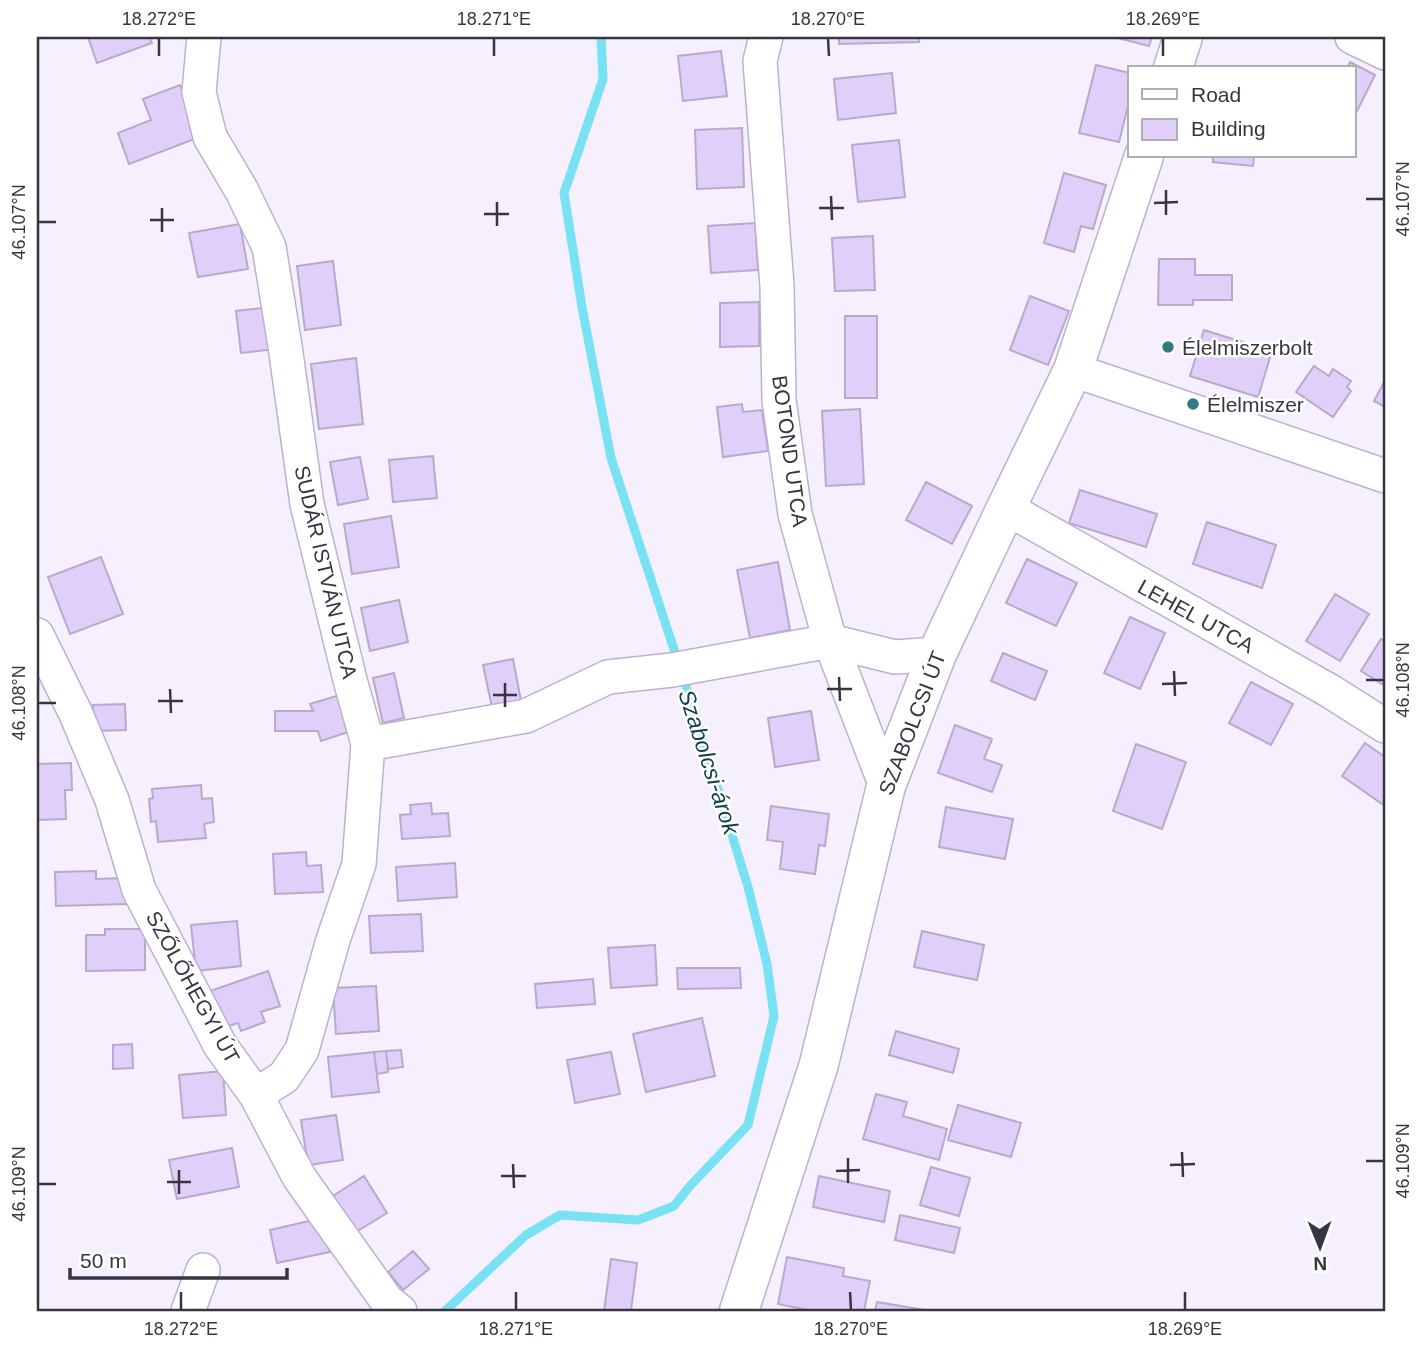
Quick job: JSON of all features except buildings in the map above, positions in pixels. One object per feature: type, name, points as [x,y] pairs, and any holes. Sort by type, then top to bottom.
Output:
[{"type":"street","name":"SUDÁR ISTVÁN UTCA","points":[[204,37],[199,92],[209,137],[242,191],[269,247],[307,504],[368,744],[359,864],[333,940],[302,1050],[284,1077],[256,1095]]},
{"type":"street","points":[[1174,66],[1183,37]]},
{"type":"street","points":[[1352,37],[1385,53]]},
{"type":"street","name":"BOTOND UTCA","points":[[759,45],[777,286],[779,400],[796,514],[830,641],[886,786]]},
{"type":"street","name":"SZABOLCSI ÚT","points":[[739,1311],[820,1064],[886,786],[937,654],[1073,369],[1143,158]]},
{"type":"street","points":[[1073,369],[1385,476]]},
{"type":"street","name":"LEHEL UTCA","points":[[1006,508],[1330,691],[1385,726]]},
{"type":"street","name":"SZŐLŐHEGYI ÚT","points":[[37,635],[76,714],[112,800],[139,890],[220,1045],[256,1095],[299,1177],[387,1301],[400,1311]]},
{"type":"street","points":[[368,744],[526,716],[608,677],[681,668],[830,641],[895,657],[937,654]]},
{"type":"street","points":[[188,1311],[203,1270]]},
{"type":"waterway","name":"Szabolcsi-árok","points":[[445,1311],[526,1235],[560,1215],[638,1220],[674,1206],[748,1125],[774,1016],[767,964],[748,887],[687,689],[611,458],[582,307],[564,193],[603,79],[601,37]]},
{"type":"place","name":"Élelmiszerbolt","points":[[1168,347]]},
{"type":"place","name":"Élelmiszer","points":[[1193,404]]}]
